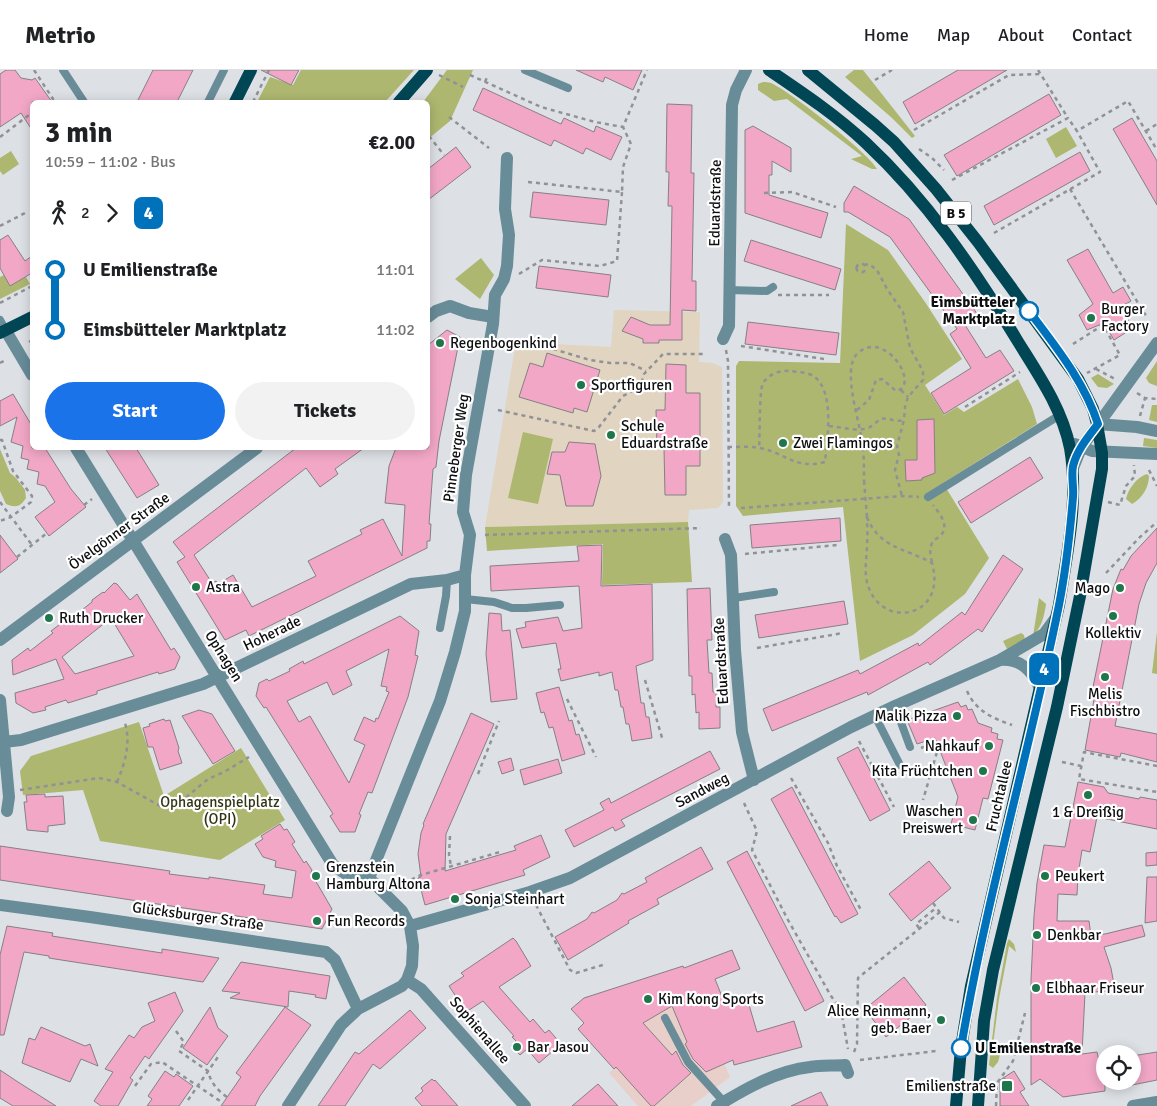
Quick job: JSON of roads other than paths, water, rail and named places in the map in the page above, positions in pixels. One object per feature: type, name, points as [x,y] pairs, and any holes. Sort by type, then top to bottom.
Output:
[{"type":"main road","points":[[236,100],[251,70]]},
{"type":"main road","name":"B 5","points":[[769,70],[855,133],[898,175],[934,216],[1007,324],[1045,385],[1060,415],[1067,437],[1073,468]]},
{"type":"main road","name":"B 5","points":[[808,70],[875,124],[920,170],[957,215],[1078,379],[1093,409],[1098,424],[1102,453],[1098,500],[1057,707],[993,970],[984,1021],[978,1106]]},
{"type":"main road","points":[[402,100],[433,73]]},
{"type":"main road","points":[[2,328],[20,323],[30,316]]},
{"type":"main road","name":"Fruchtallee","points":[[956,1106],[961,1048],[971,986],[1055,619],[1074,494],[1073,468]]},
{"type":"street","name":"Eduardstraße","points":[[724,339],[729,326],[731,115],[734,95],[746,70]]},
{"type":"street","name":"Pinneberger Weg","points":[[369,878],[440,701],[465,611],[470,535],[463,512],[466,475],[493,317],[495,295],[504,278],[507,266],[509,235],[505,209],[507,158]]},
{"type":"street","points":[[430,316],[450,306],[469,313],[493,317]]},
{"type":"street","points":[[2,328],[30,372]]},
{"type":"street","points":[[1073,468],[1081,448],[1157,343]]},
{"type":"street","points":[[1098,424],[1137,427],[1157,431]]},
{"type":"street","points":[[1067,437],[1081,448],[1102,453],[1157,454]]},
{"type":"street","name":"Ophagen","points":[[77,450],[334,865],[349,876],[369,878]]},
{"type":"street","name":"Övelgönner Straße","points":[[0,640],[133,539],[178,508],[251,450]]},
{"type":"street","name":"Eduardstraße","points":[[725,539],[731,555],[742,732],[754,780]]},
{"type":"street","name":"Hoherade","points":[[4,742],[21,740],[202,684],[411,584],[447,580],[466,575]]},
{"type":"street","name":"Sandweg","points":[[410,926],[530,892],[570,878],[875,716],[1000,660],[1044,634],[1055,619]]},
{"type":"street","points":[[1000,660],[1021,663],[1031,672],[1040,688]]},
{"type":"street","points":[[0,700],[9,797],[7,811]]},
{"type":"street","points":[[288,1106],[341,1025],[358,1009],[376,998],[394,991],[407,980],[413,964],[410,926],[402,911],[369,878]]},
{"type":"street","name":"Glücksburger Straße","points":[[0,905],[326,952],[335,960],[358,1009]]},
{"type":"street","name":"Sophienallee","points":[[407,980],[421,989],[525,1106]]},
{"type":"street","points":[[721,1104],[757,1083],[780,1074],[809,1067],[845,1066],[848,1074]]},
{"type":"street","points":[[1133,1106],[1157,1102]]},
{"type":"lane","points":[[62,70],[83,100]]},
{"type":"lane","points":[[209,100],[224,70]]},
{"type":"lane","points":[[525,70],[568,88]]},
{"type":"lane","points":[[730,290],[766,291],[773,287]]},
{"type":"lane","points":[[928,497],[1060,415]]},
{"type":"lane","points":[[440,628],[447,580]]},
{"type":"lane","points":[[734,598],[774,592]]},
{"type":"lane","points":[[465,599],[494,602],[512,608],[560,606]]},
{"type":"lane","points":[[895,706],[913,748]]},
{"type":"lane","points":[[875,716],[900,765]]},
{"type":"lane","points":[[665,1018],[688,1062],[721,1104]]},
{"type":"place","name":"Eimsbütteler Marktplatz","points":[[1029,311]]},
{"type":"place","name":"Burger Factory","points":[[1091,318]]},
{"type":"place","name":"Regenbogenkind","points":[[440,343]]},
{"type":"place","name":"Sportfiguren","points":[[581,385]]},
{"type":"place","name":"Schule Eduardstraße","points":[[611,435]]},
{"type":"place","name":"Zwei Flamingos","points":[[783,443]]},
{"type":"place","name":"Astra","points":[[196,587]]},
{"type":"place","name":"Mago","points":[[1120,588]]},
{"type":"place","name":"Kollektiv","points":[[1113,616]]},
{"type":"place","name":"Ruth Drucker","points":[[49,618]]},
{"type":"place","name":"Melis Fischbistro","points":[[1105,677]]},
{"type":"place","name":"Malik Pizza","points":[[957,716]]},
{"type":"place","name":"Nahkauf","points":[[989,746]]},
{"type":"place","name":"Kita Früchtchen","points":[[983,771]]},
{"type":"place","name":"1 & Dreißig","points":[[1088,795]]},
{"type":"place","name":"Waschen Preiswert","points":[[973,820]]},
{"type":"place","name":"Grenzstein Hamburg Altona","points":[[316,876]]},
{"type":"place","name":"Peukert","points":[[1045,876]]},
{"type":"place","name":"Sonja Steinhart","points":[[455,899]]},
{"type":"place","name":"Fun Records","points":[[317,921]]},
{"type":"place","name":"Denkbar","points":[[1037,935]]},
{"type":"place","name":"Elbhaar Friseur","points":[[1036,988]]},
{"type":"place","name":"Kim Kong Sports","points":[[648,999]]},
{"type":"place","name":"Alice Reinmann, geb. Baer","points":[[941,1020]]},
{"type":"place","name":"Bar Jasou","points":[[517,1047]]},
{"type":"place","name":"U Emilienstraße","points":[[961,1048]]},
{"type":"place","name":"Emilienstraße","points":[[1007,1086]]},
{"type":"park label","name":"Ophagenspielplatz (OPI)","points":[[220,810]]}]
